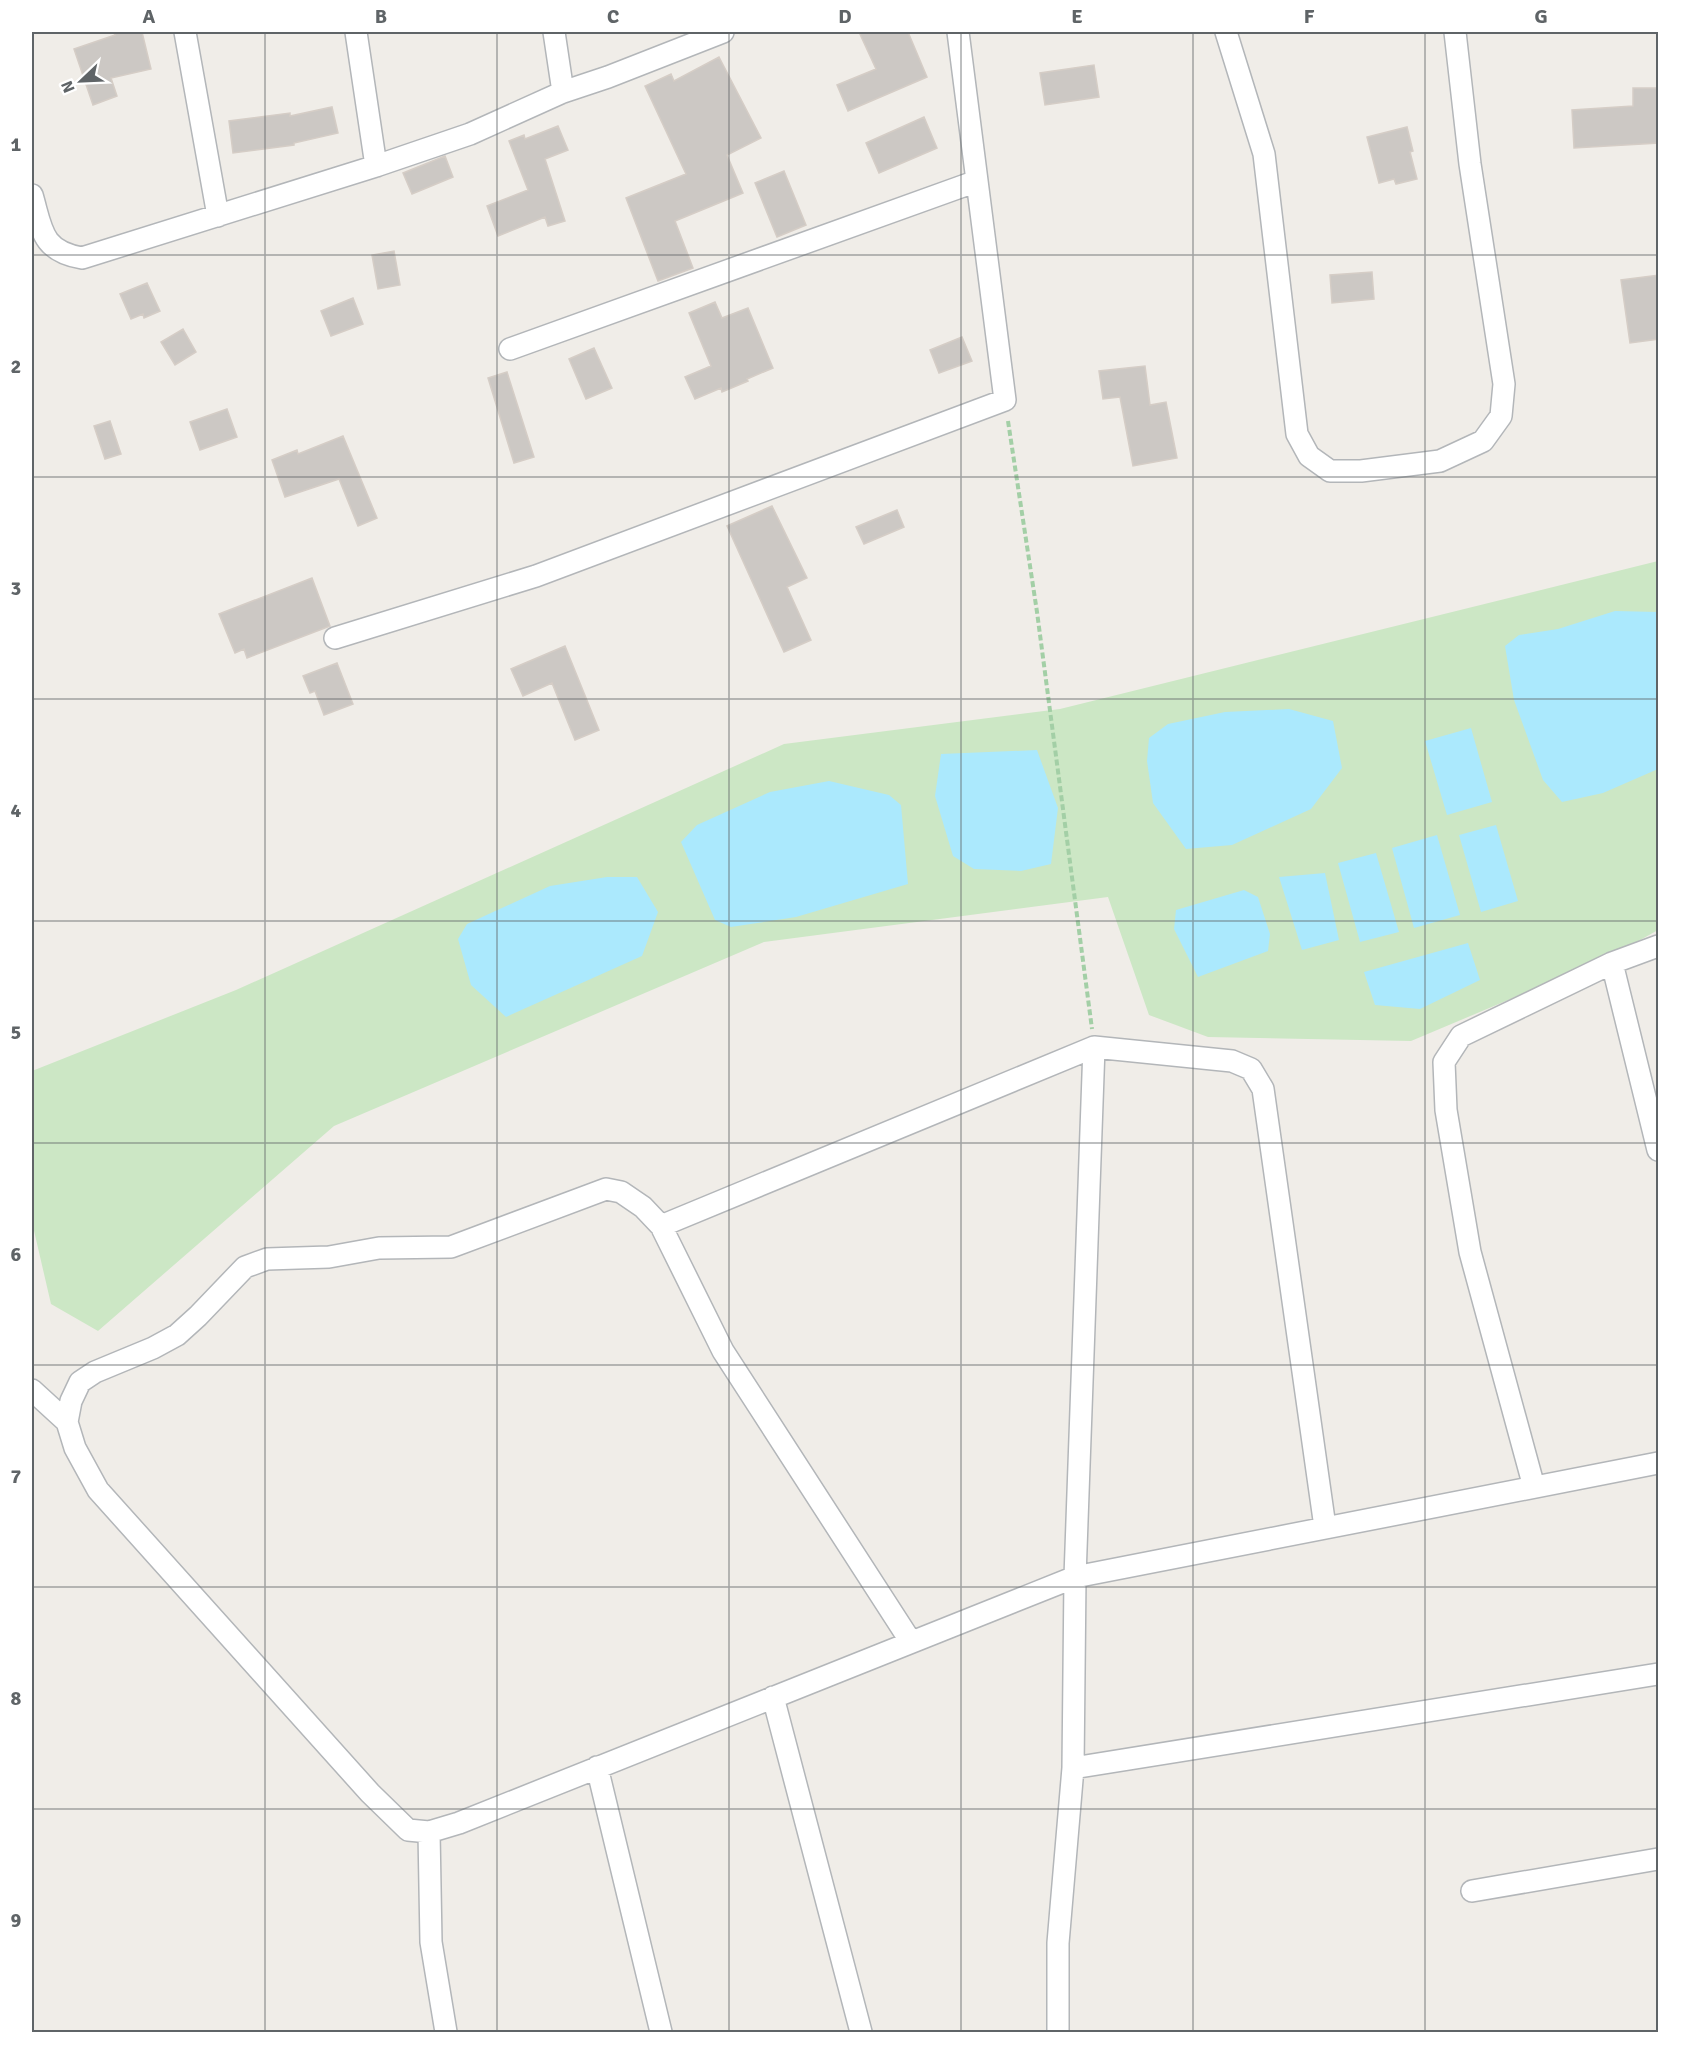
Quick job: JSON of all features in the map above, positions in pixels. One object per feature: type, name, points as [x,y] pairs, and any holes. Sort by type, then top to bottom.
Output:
[{"type":"street","points":[[185,32],[218,216]]},
{"type":"street","points":[[356,32],[376,166]]},
{"type":"street","points":[[554,32],[563,92]]},
{"type":"street","points":[[32,195],[44,239],[65,255],[82,258],[376,166],[470,134],[563,92],[723,32]]},
{"type":"street","points":[[336,638],[536,576],[1005,400],[958,32]]},
{"type":"street","points":[[1226,32],[1264,153],[1297,434],[1309,456],[1330,471],[1361,471],[1440,461],[1483,441],[1501,416],[1504,384],[1470,164],[1455,32]]},
{"type":"street","points":[[510,349],[977,181]]},
{"type":"street","points":[[1534,1487],[1470,1252],[1446,1110],[1444,1062],[1461,1036],[1612,963],[1659,946]]},
{"type":"street","points":[[1612,963],[1659,1150]]},
{"type":"street","points":[[661,1226],[1094,1047],[1232,1061],[1251,1069],[1263,1089],[1325,1527]]},
{"type":"street","points":[[1058,2032],[1058,1943],[1073,1768],[1075,1577],[1094,1047]]},
{"type":"street","points":[[911,1642],[723,1351],[661,1226],[643,1207],[621,1192],[606,1189],[452,1247],[379,1248],[329,1257],[267,1259],[245,1267],[177,1335],[153,1348],[95,1372],[80,1382],[71,1401],[67,1422],[75,1448],[98,1490],[370,1793],[408,1830],[429,1832],[459,1823],[1075,1577],[1659,1463]]},
{"type":"street","points":[[32,1390],[67,1422]]},
{"type":"street","points":[[1073,1768],[1659,1674]]},
{"type":"street","points":[[773,1697],[861,2032]]},
{"type":"street","points":[[597,1767],[661,2032]]},
{"type":"street","points":[[429,1832],[431,1942],[446,2032]]},
{"type":"street","points":[[1472,1891],[1659,1859]]},
{"type":"path","points":[[1005,400],[1037,612],[1094,1047]]},
{"type":"green space","points":[[1658,561],[1658,930],[1608,958],[1411,1041],[1208,1037],[1149,1015],[1108,897],[764,942],[334,1126],[98,1331],[51,1304],[32,1222],[32,1071],[236,990],[784,744],[1060,709]]},
{"type":"water","points":[[1615,611],[1658,612],[1658,769],[1603,793],[1562,802],[1543,780],[1514,700],[1505,646],[1519,635],[1558,629]]},
{"type":"water","points":[[1289,709],[1333,721],[1342,768],[1311,809],[1232,845],[1186,849],[1153,803],[1147,761],[1149,738],[1168,724],[1225,712]]},
{"type":"water","points":[[1471,728],[1492,802],[1447,815],[1425,741]]},
{"type":"water","points":[[1037,750],[1058,808],[1051,864],[1021,871],[974,869],[953,856],[935,796],[941,754]]},
{"type":"water","points":[[829,781],[889,795],[901,805],[908,884],[796,917],[731,927],[715,920],[681,842],[697,825],[770,792]]},
{"type":"water","points":[[1496,825],[1518,901],[1481,912],[1459,835]]},
{"type":"water","points":[[1437,835],[1460,915],[1414,928],[1392,848]]},
{"type":"water","points":[[1376,853],[1399,932],[1360,942],[1338,863]]},
{"type":"water","points":[[1325,873],[1339,940],[1302,950],[1279,877]]},
{"type":"water","points":[[607,877],[637,877],[658,912],[642,956],[506,1017],[471,985],[458,939],[467,924],[550,886]]},
{"type":"water","points":[[1244,890],[1258,897],[1270,934],[1268,951],[1198,977],[1174,929],[1176,910]]},
{"type":"water","points":[[1468,943],[1480,980],[1420,1009],[1375,1005],[1364,972]]},
{"type":"building","points":[[114,32],[142,32],[151,69],[111,78],[117,96],[93,105],[74,49],[115,35]]},
{"type":"building","points":[[859,32],[908,32],[927,77],[848,111],[837,85],[876,69]]},
{"type":"building","points":[[719,57],[761,138],[727,155],[743,193],[675,221],[693,268],[658,281],[626,198],[686,174],[645,86],[671,74],[674,81]]},
{"type":"building","points":[[1094,65],[1099,97],[1045,105],[1040,73]]},
{"type":"building","points":[[1633,88],[1659,88],[1659,143],[1574,148],[1572,110],[1633,106]]},
{"type":"building","points":[[332,107],[338,133],[294,143],[294,145],[233,153],[229,121],[290,113],[290,116]]},
{"type":"building","points":[[924,117],[937,148],[879,173],[866,143]]},
{"type":"building","points":[[558,126],[568,150],[545,159],[565,221],[548,226],[545,217],[498,236],[487,206],[528,190],[509,141],[524,135],[525,139]]},
{"type":"building","points":[[1407,127],[1417,179],[1396,184],[1394,179],[1379,183],[1367,137]]},
{"type":"building","points":[[445,156],[453,177],[412,194],[403,173]]},
{"type":"building","points":[[784,171],[806,225],[777,237],[755,183]]},
{"type":"building","points":[[394,251],[400,285],[378,289],[372,255]]},
{"type":"building","points":[[1372,272],[1374,299],[1332,303],[1330,275]]},
{"type":"building","points":[[1659,275],[1659,339],[1630,343],[1621,280]]},
{"type":"building","points":[[147,283],[160,311],[144,318],[143,314],[131,319],[120,294]]},
{"type":"building","points":[[353,298],[363,324],[331,336],[321,311]]},
{"type":"building","points":[[715,302],[722,318],[748,308],[773,368],[722,392],[721,388],[695,399],[685,377],[711,366],[689,313]]},
{"type":"building","points":[[183,329],[196,352],[175,365],[161,342]]},
{"type":"building","points":[[962,337],[972,361],[939,373],[930,350]]},
{"type":"building","points":[[594,348],[612,388],[586,399],[569,359]]},
{"type":"building","points":[[1145,366],[1150,405],[1166,402],[1177,458],[1133,466],[1120,397],[1103,399],[1099,371]]},
{"type":"building","points":[[507,372],[534,457],[514,463],[488,378]]},
{"type":"building","points":[[227,409],[237,437],[200,450],[190,422]]},
{"type":"building","points":[[110,421],[121,454],[105,459],[94,426]]},
{"type":"building","points":[[343,436],[377,518],[358,526],[339,479],[285,497],[272,460],[297,450],[298,454]]},
{"type":"building","points":[[772,506],[807,578],[787,587],[811,640],[784,652],[727,526]]},
{"type":"building","points":[[897,510],[904,527],[864,544],[856,527]]},
{"type":"building","points":[[312,578],[330,626],[247,658],[244,649],[235,653],[219,614]]},
{"type":"building","points":[[565,646],[599,730],[575,740],[552,683],[523,696],[511,669]]},
{"type":"building","points":[[337,663],[353,704],[324,715],[315,691],[310,693],[303,676]]}]
